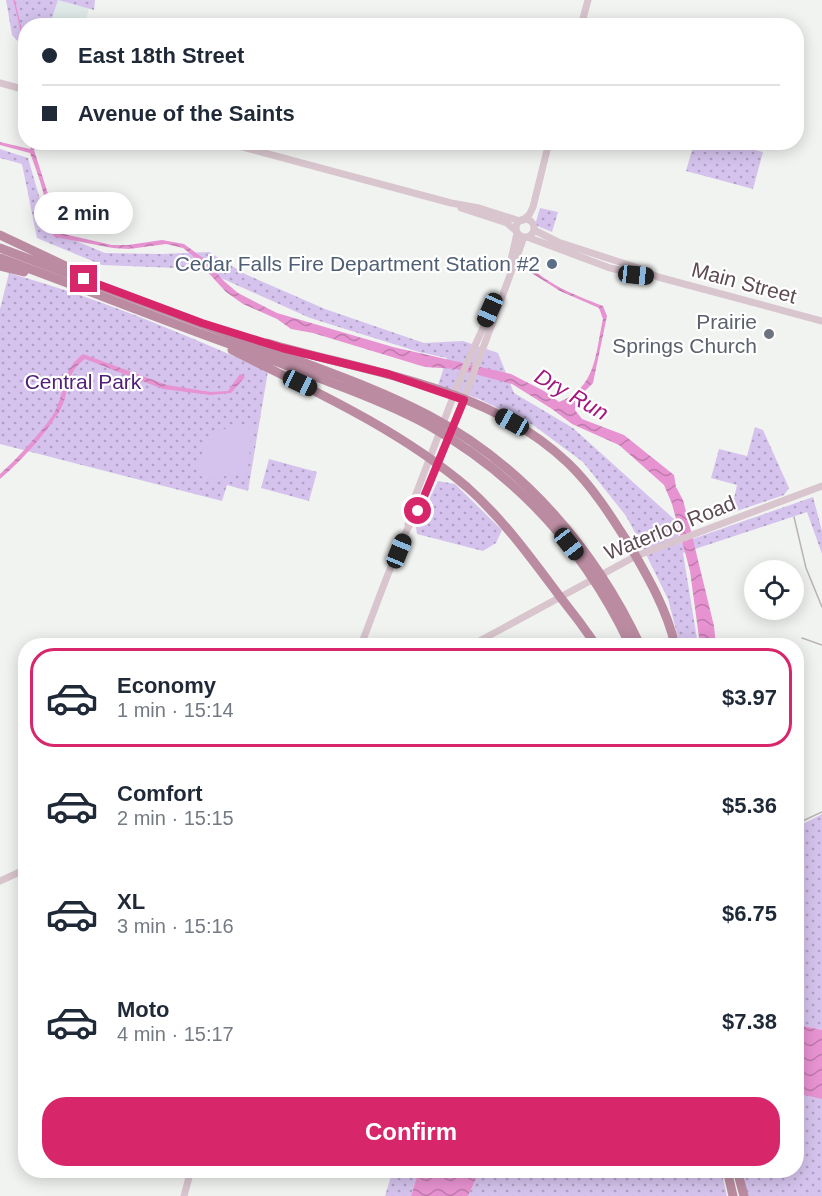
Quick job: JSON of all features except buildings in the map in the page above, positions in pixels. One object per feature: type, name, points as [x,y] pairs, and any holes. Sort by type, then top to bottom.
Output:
[{"type":"highway","points":[[2,236],[28,262]]},
{"type":"highway","points":[[0,248],[28,262],[63,286],[102,296],[427,420]]},
{"type":"highway","points":[[0,258],[28,262],[120,292],[386,395],[466,443],[526,497],[584,557],[636,638]]},
{"type":"highway","points":[[0,266],[28,262]]},
{"type":"highway","points":[[202,323],[282,348],[388,374],[464,400],[496,413],[526,430],[567,462],[604,506],[636,556],[663,610],[673,638]]},
{"type":"highway","points":[[189,329],[319,392],[376,425],[466,487],[492,511],[533,559],[591,638]]},
{"type":"highway","points":[[609,594],[627,638]]},
{"type":"highway","points":[[729,1178],[733,1196]]},
{"type":"highway","points":[[739,1178],[744,1196]]},
{"type":"main road","points":[[583,18],[588,0]]},
{"type":"main road","points":[[0,83],[18,88]]},
{"type":"main road","name":"Main Street","points":[[254,150],[451,203],[507,223],[521,235],[610,268],[636,275],[658,277]]},
{"type":"main road","points":[[521,235],[531,235],[534,228],[547,150]]},
{"type":"main road","points":[[364,638],[407,531],[438,466],[471,382],[521,235],[516,226],[529,215],[540,185]]},
{"type":"main road","name":"Main Street","points":[[451,203],[521,220]]},
{"type":"main road","points":[[521,220],[529,220],[534,228]]},
{"type":"main road","name":"Main Street","points":[[534,228],[558,242],[638,268],[658,277],[822,321]]},
{"type":"main road","points":[[407,531],[411,507],[453,396],[521,235]]},
{"type":"main road","name":"Waterloo Road","points":[[485,638],[636,556],[822,486]]},
{"type":"main road","points":[[0,881],[18,873]]},
{"type":"main road","points":[[184,1196],[188,1178]]},
{"type":"shaded area","points":[[58,0],[89,8],[87,18],[52,18]]},
{"type":"green space","points":[[6,0],[58,0],[52,18],[18,18],[18,41],[12,35]]},
{"type":"green space","points":[[58,0],[95,0],[94,10]]},
{"type":"green space","points":[[0,149],[28,158],[49,230],[105,253],[209,252],[245,274],[325,309],[424,343],[463,341],[498,353],[514,393],[573,428],[674,519],[681,543],[813,497],[822,531],[822,554],[807,512],[683,553],[697,638],[678,638],[668,599],[638,538],[626,516],[583,462],[533,425],[479,399],[438,385],[447,358],[419,352],[310,318],[201,269],[102,265],[37,238],[22,164],[0,158]]},
{"type":"green space","points":[[692,150],[763,152],[753,189],[686,171]]},
{"type":"green space","points":[[540,208],[558,212],[552,232],[535,225]]},
{"type":"green space","name":"Central Park","points":[[9,273],[108,305],[268,371],[248,491],[227,485],[222,501],[0,444],[0,309]]},
{"type":"green space","points":[[229,427],[251,428],[248,470],[246,473],[206,479],[199,475],[202,453],[210,440]]},
{"type":"green space","points":[[755,427],[763,430],[789,488],[784,495],[731,513],[737,485],[711,478],[719,449],[747,456]]},
{"type":"green space","points":[[269,459],[317,472],[309,501],[261,488]]},
{"type":"green space","points":[[438,481],[455,484],[502,530],[496,543],[483,551],[417,534],[416,527]]},
{"type":"green space","points":[[822,814],[822,1030],[804,1026],[804,823]]},
{"type":"green space","points":[[804,1083],[822,1087],[822,1196],[744,1196],[740,1178],[804,1178]]},
{"type":"green space","points":[[391,1178],[417,1178],[411,1196],[385,1196]]},
{"type":"green space","points":[[476,1178],[723,1178],[727,1196],[468,1196]]},
{"type":"water","points":[[0,142],[18,146],[18,150],[0,145]]},
{"type":"water","points":[[19,150],[34,150],[49,197],[55,232],[112,245],[162,240],[184,244],[203,258],[238,293],[277,313],[393,347],[511,374],[544,391],[559,402],[581,388],[588,378],[596,357],[603,319],[599,308],[560,291],[522,267],[524,262],[561,288],[603,306],[607,316],[593,383],[575,401],[575,410],[582,419],[624,435],[674,475],[688,519],[715,638],[699,638],[690,571],[672,504],[664,485],[619,445],[572,424],[512,384],[456,369],[425,367],[313,333],[291,329],[277,319],[243,304],[226,292],[183,248],[166,244],[129,249],[113,248],[55,237],[51,233],[43,192],[30,153]]},
{"type":"water","points":[[83,354],[167,385],[211,392],[228,391],[240,374],[245,377],[231,393],[210,395],[163,389],[85,359],[73,371],[63,405],[53,421],[32,448],[0,479],[0,474],[48,423],[57,407],[71,367]]},
{"type":"water","points":[[804,1026],[822,1030],[822,1099],[804,1095]]},
{"type":"water","points":[[417,1178],[476,1178],[468,1196],[411,1196]]},
{"type":"waterway","points":[[14,0],[18,18]]},
{"type":"railway","points":[[794,517],[806,568],[822,607]]},
{"type":"railway","points":[[804,639],[822,645]]},
{"type":"railway","points":[[804,820],[822,812]]},
{"type":"place","name":"Cedar Falls Fire Department Station #2","points":[[552,264]]},
{"type":"place","name":"Prairie Springs Church","points":[[769,334]]},
{"type":"route","points":[[84,279],[202,323],[282,348],[412,381],[464,400],[418,511]]},
{"type":"water label","name":"Dry Run","points":[[572,394]]}]
